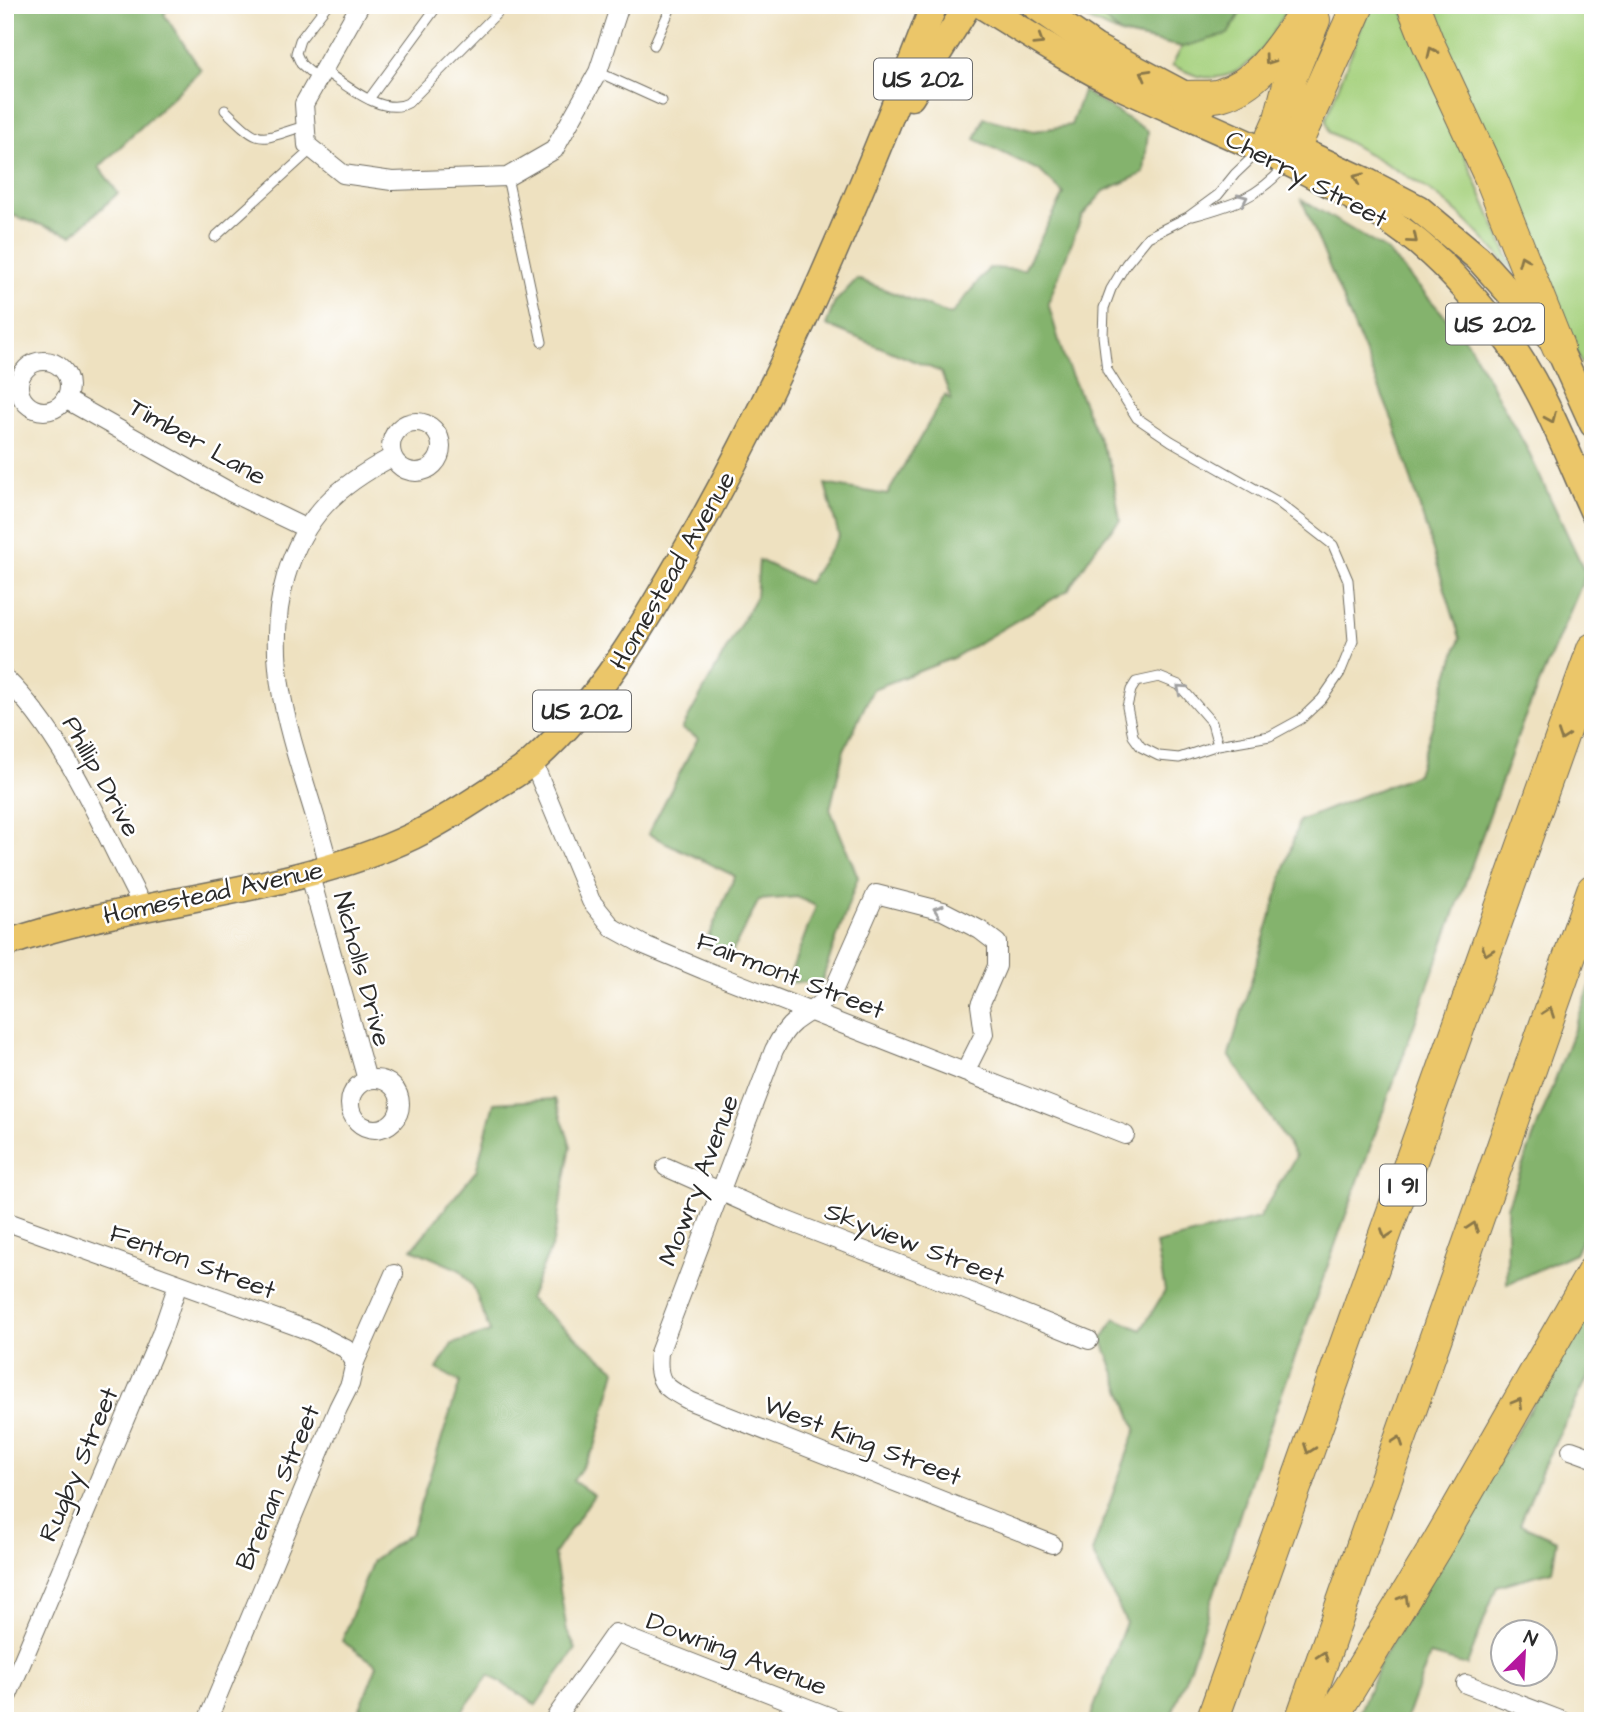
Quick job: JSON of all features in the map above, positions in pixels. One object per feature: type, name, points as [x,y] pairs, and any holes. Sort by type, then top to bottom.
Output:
[{"type":"highway","points":[[1187,97],[1217,96],[1242,86],[1261,72],[1310,5]]},
{"type":"highway","points":[[1278,149],[1280,119],[1291,76],[1320,5]]},
{"type":"highway","points":[[1278,149],[1359,5]]},
{"type":"highway","points":[[1413,5],[1493,183],[1558,346]]},
{"type":"highway","name":"I 91","points":[[1212,1721],[1593,649]]},
{"type":"highway","points":[[1301,1721],[1593,890]]},
{"type":"highway","points":[[1330,1721],[1438,1543],[1593,1272]]},
{"type":"main road","name":"Homestead Avenue","points":[[5,944],[143,907],[319,869],[413,836],[454,814],[533,762],[582,711],[621,662],[727,478],[877,152],[934,5]]},
{"type":"main road","name":"Homestead Avenue","points":[[877,152],[968,5]]},
{"type":"main road","name":"Cherry Street","points":[[981,5],[1051,49],[1121,87],[1368,182],[1418,208],[1478,258],[1558,346],[1593,424]]},
{"type":"main road","name":"Cherry Street","points":[[1034,5],[1095,47],[1278,149],[1407,233],[1458,281],[1500,329],[1533,380],[1593,511]]},
{"type":"street","points":[[360,5],[304,104],[307,145],[343,174],[392,181],[507,177],[554,150],[598,72],[620,5]]},
{"type":"street","name":"Timber Lane","points":[[65,398],[232,493],[305,528]]},
{"type":"street","name":"Nicholls Drive","points":[[367,1080],[276,664],[276,627],[280,599],[293,554],[305,528],[322,507],[342,489],[392,457]]},
{"type":"street","name":"Phillip Drive","points":[[5,678],[31,707],[59,749],[143,907]]},
{"type":"street","name":"Fairmont Street","points":[[533,762],[591,901],[613,928],[642,944],[692,965],[1125,1135]]},
{"type":"street","name":"Mowry Avenue","points":[[660,1379],[657,1369],[659,1353],[722,1194],[774,1050],[793,1023],[826,1001],[834,989],[876,894],[943,911],[980,930],[997,943],[997,966],[980,1005],[984,1034],[965,1072]]},
{"type":"street","name":"Skyview Street","points":[[666,1167],[722,1194],[1088,1340]]},
{"type":"street","name":"Fenton Street","points":[[5,1221],[330,1339],[346,1349],[355,1362]]},
{"type":"street","name":"Brenan Street","points":[[207,1721],[350,1384],[355,1362],[394,1273]]},
{"type":"street","name":"Rugby Street","points":[[5,1702],[137,1394],[178,1284]]},
{"type":"street","name":"West King Street","points":[[660,1379],[671,1390],[690,1401],[1052,1544]]},
{"type":"street","points":[[1571,1450],[1593,1458]]},
{"type":"street","name":"Downing Avenue","points":[[553,1721],[615,1633],[802,1714],[841,1721]]},
{"type":"street","points":[[1466,1684],[1563,1721]]},
{"type":"lane","points":[[327,5],[300,40],[296,53],[301,64],[389,108],[408,103],[505,5]]},
{"type":"lane","points":[[369,99],[438,5]]},
{"type":"lane","points":[[654,45],[672,5]]},
{"type":"lane","points":[[598,72],[662,100]]},
{"type":"lane","points":[[225,110],[252,136],[261,139],[305,126]]},
{"type":"lane","points":[[215,237],[312,149]]},
{"type":"lane","points":[[1218,745],[1212,723],[1178,685],[1158,677],[1136,682],[1127,707],[1133,736],[1141,747],[1159,755],[1179,758],[1218,745],[1270,736],[1283,730],[1301,719],[1315,705],[1340,673],[1353,641],[1348,580],[1332,545],[1278,502],[1171,441],[1137,418],[1107,370],[1102,336],[1104,308],[1125,264],[1148,237],[1188,217],[1218,195],[1235,174],[1278,149]]},
{"type":"lane","points":[[1188,217],[1219,209],[1269,185],[1278,149]]},
{"type":"lane","points":[[507,177],[542,342]]},
{"type":"green space","points":[[5,5],[171,5],[164,14],[201,70],[99,167],[118,193],[72,235],[5,213]]},
{"type":"green space","points":[[1054,5],[1290,5],[1265,46],[1254,58],[1243,68],[1214,78],[1197,76],[1172,65],[1182,47],[1121,34]]},
{"type":"green space","points":[[1088,5],[1245,5],[1228,34],[1183,47],[1121,34]]},
{"type":"green space","points":[[1370,5],[1400,5],[1515,273],[1476,231],[1444,202],[1395,169],[1329,132],[1326,119]]},
{"type":"green space","points":[[1426,5],[1593,5],[1593,388],[1547,288]]},
{"type":"green space","points":[[1083,91],[1148,131],[1144,173],[1104,191],[1082,216],[1048,303],[1064,358],[1111,467],[1120,520],[1098,545],[1068,590],[953,658],[873,689],[844,750],[830,809],[858,877],[821,983],[787,982],[816,906],[797,897],[759,900],[730,956],[704,946],[735,876],[648,834],[698,738],[682,729],[756,596],[759,560],[808,583],[839,536],[825,484],[887,495],[945,395],[952,401],[941,372],[826,325],[835,302],[857,279],[951,315],[989,268],[1024,270],[1064,194],[1040,171],[975,139],[984,118],[1034,131],[1071,125]]},
{"type":"green space","points":[[1302,200],[1386,250],[1467,341],[1526,447],[1586,574],[1524,719],[1254,1471],[1190,1667],[1169,1721],[1089,1721],[1126,1622],[1092,1552],[1136,1429],[1102,1339],[1115,1318],[1141,1330],[1165,1291],[1156,1244],[1259,1218],[1296,1156],[1229,1055],[1299,821],[1417,774],[1460,638],[1394,424]]},
{"type":"green space","points":[[1593,979],[1593,1219],[1575,1253],[1507,1284],[1507,1207]]},
{"type":"green space","points":[[555,1099],[571,1146],[553,1243],[529,1299],[616,1370],[595,1447],[573,1481],[594,1495],[554,1554],[567,1631],[576,1649],[536,1705],[489,1675],[455,1721],[350,1721],[357,1716],[377,1665],[342,1641],[373,1560],[411,1533],[460,1382],[437,1369],[452,1344],[490,1332],[473,1286],[460,1270],[412,1249],[476,1171],[494,1103]]},
{"type":"green space","points":[[1593,1303],[1593,1367],[1544,1465],[1520,1524],[1557,1540],[1552,1571],[1497,1586],[1467,1665],[1430,1655],[1405,1721],[1356,1721],[1381,1660]]}]
